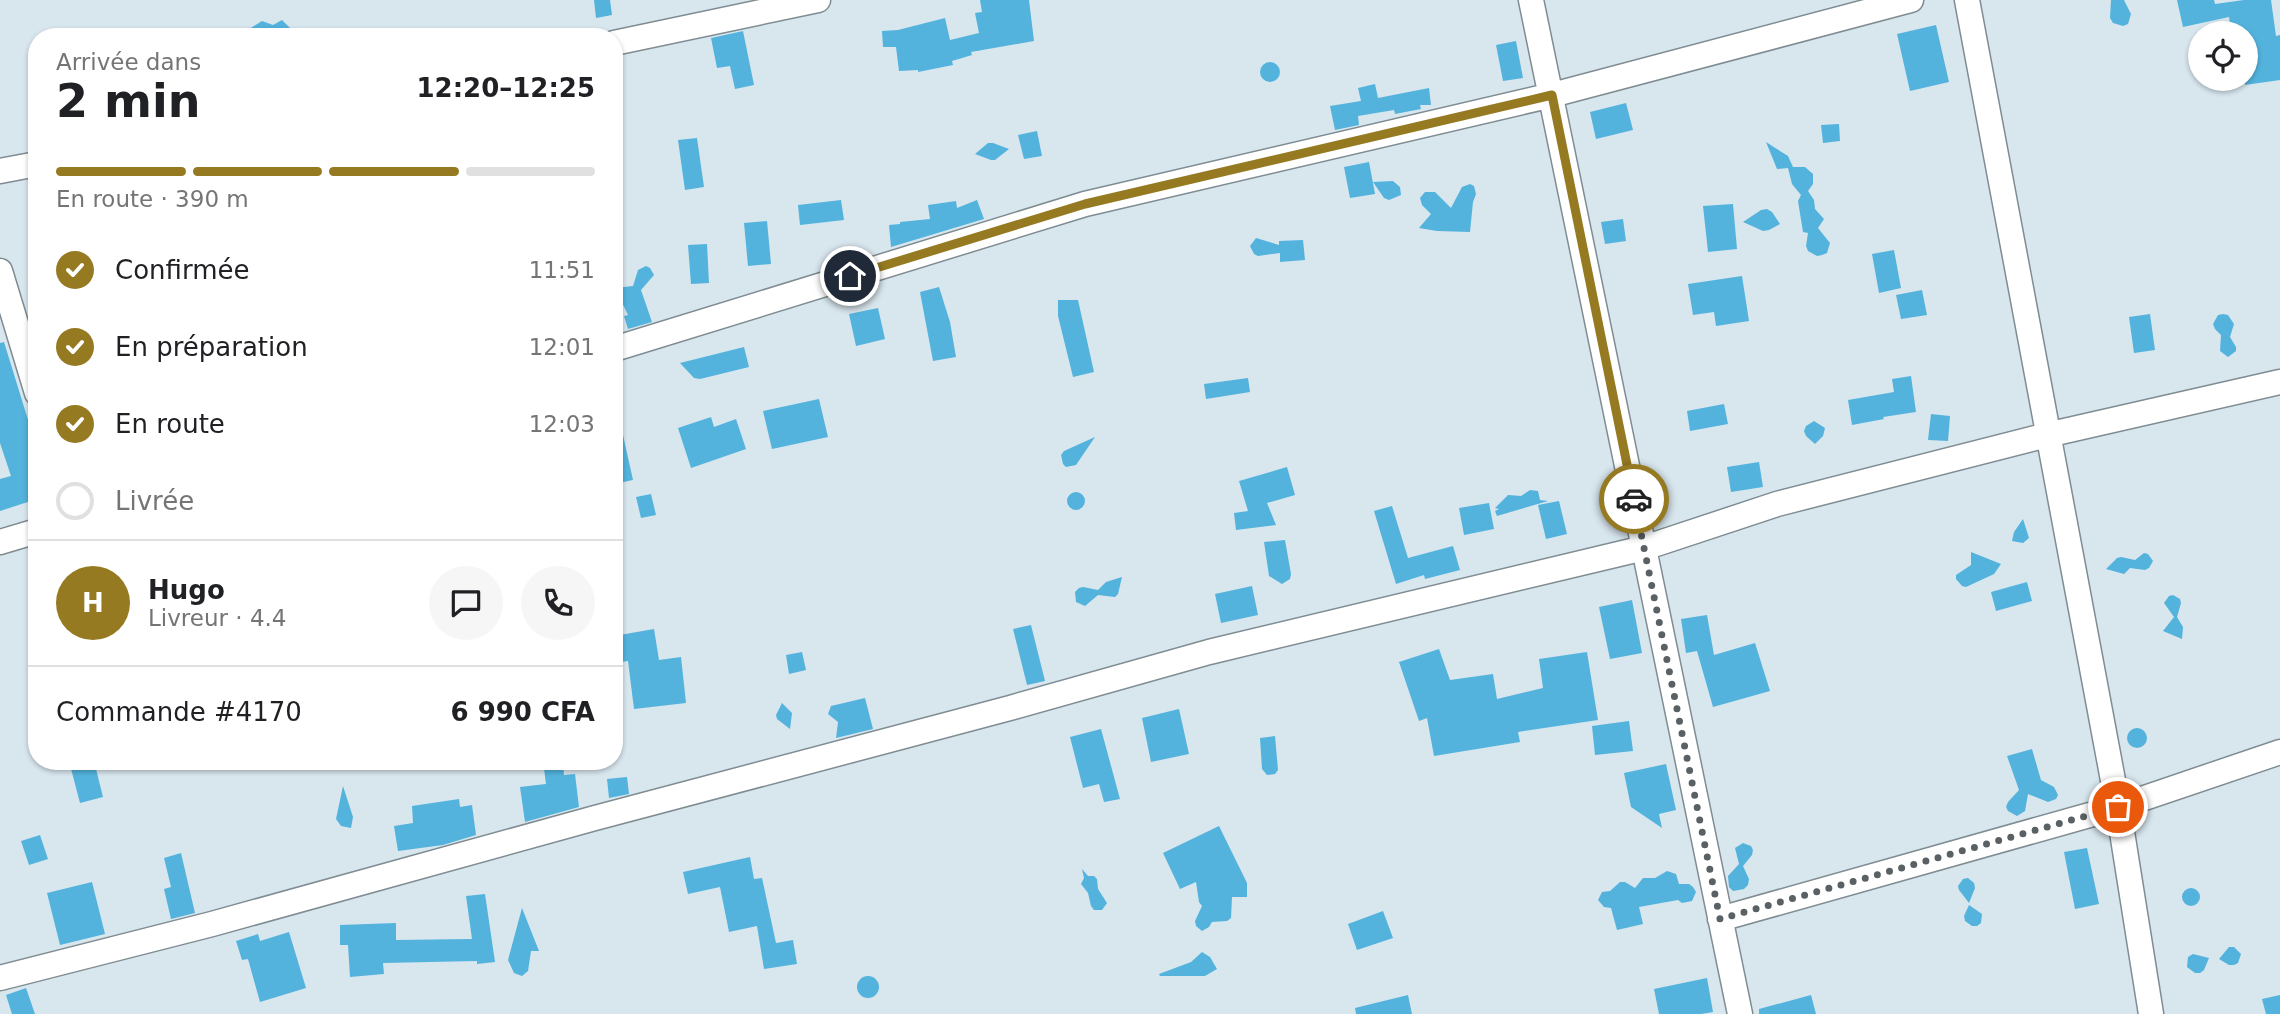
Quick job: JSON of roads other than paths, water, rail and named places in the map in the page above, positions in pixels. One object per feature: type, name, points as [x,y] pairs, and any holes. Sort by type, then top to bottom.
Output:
[{"type":"street","points":[[623,41],[818,0]]},
{"type":"street","points":[[1531,0],[1740,1014]]},
{"type":"street","points":[[623,346],[1085,204],[1552,95],[1910,0]]},
{"type":"street","points":[[1966,0],[2118,807],[2151,1014]]},
{"type":"street","points":[[0,171],[28,166]]},
{"type":"street","points":[[0,271],[28,363]]},
{"type":"street","points":[[0,978],[225,920],[1209,652],[1644,548],[1777,504],[2047,435],[2280,382]]},
{"type":"street","points":[[0,542],[28,534]]},
{"type":"street","points":[[1720,919],[2118,807],[2280,752]]}]
